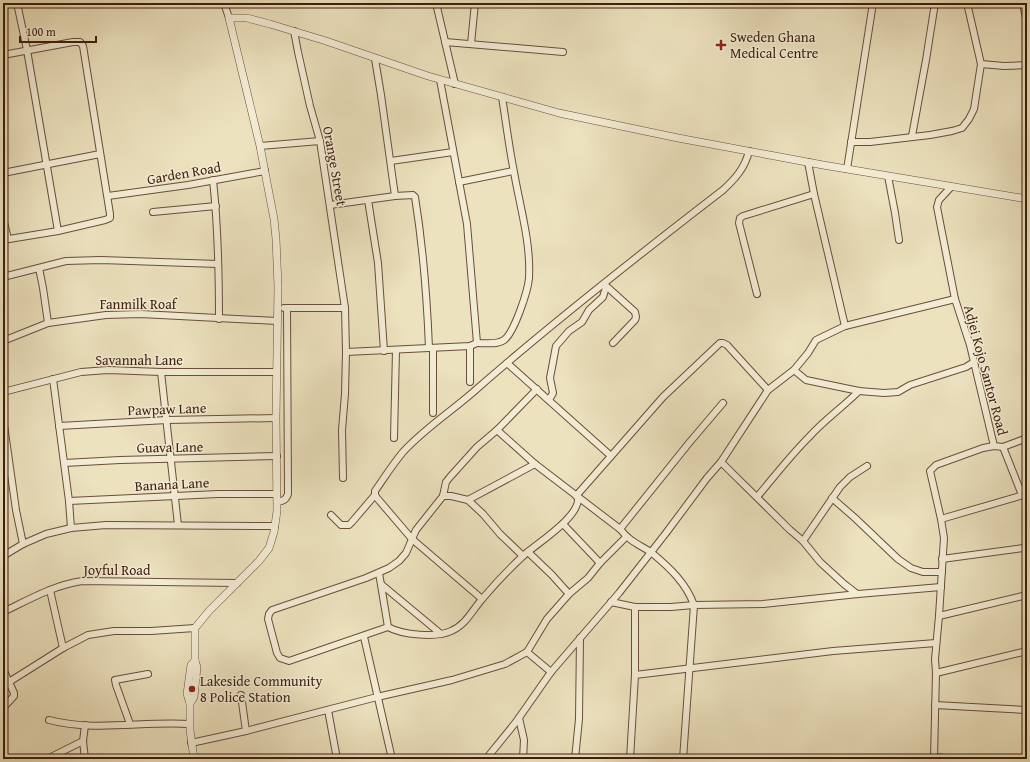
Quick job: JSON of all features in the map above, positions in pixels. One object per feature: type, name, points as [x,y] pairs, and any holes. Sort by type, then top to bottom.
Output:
[{"type":"street","points":[[17,3],[27,50],[58,231]]},
{"type":"street","points":[[194,759],[191,743],[190,703],[187,694],[190,665],[195,661],[195,628],[259,561],[272,544],[277,502],[276,372],[278,309],[276,239],[260,146],[224,3]]},
{"type":"street","points":[[436,3],[455,84]]},
{"type":"street","points":[[471,44],[475,3]]},
{"type":"street","points":[[846,169],[873,3]]},
{"type":"street","points":[[912,136],[935,3]]},
{"type":"street","points":[[851,142],[870,142],[952,132],[962,128],[974,109],[981,64],[967,3]]},
{"type":"street","points":[[1023,3],[1027,24]]},
{"type":"street","points":[[229,18],[247,18],[294,31],[440,80],[559,112],[678,138],[846,169],[1027,199]]},
{"type":"street","name":"Orange Street","points":[[294,31],[310,106],[320,141],[345,308],[345,394],[342,430],[343,478]]},
{"type":"street","points":[[3,54],[73,42],[80,42],[83,46],[110,214],[110,218],[106,220],[58,231],[5,239],[3,218]]},
{"type":"street","points":[[445,42],[563,52]]},
{"type":"street","points":[[375,59],[395,196]]},
{"type":"street","points":[[981,64],[1004,66],[1027,65]]},
{"type":"street","points":[[440,80],[467,224],[477,343]]},
{"type":"street","points":[[346,352],[470,346],[477,343],[498,342],[504,340],[514,328],[528,285],[528,260],[526,239],[513,171],[502,97]]},
{"type":"street","points":[[260,146],[320,141]]},
{"type":"street","points":[[331,515],[341,525],[349,525],[375,495],[375,491],[403,452],[425,431],[734,180],[744,167],[749,151]]},
{"type":"street","points":[[391,161],[453,152]]},
{"type":"street","points":[[3,172],[100,154]]},
{"type":"street","points":[[808,162],[845,326]]},
{"type":"street","name":"Garden Road","points":[[108,196],[265,171]]},
{"type":"street","points":[[459,182],[513,171]]},
{"type":"street","points":[[888,176],[899,240]]},
{"type":"street","points":[[213,180],[216,206],[219,319]]},
{"type":"street","name":"Adjei Kojo Santor Road","points":[[934,758],[935,659],[944,538],[930,471],[936,465],[983,448],[994,446],[974,362],[955,299],[937,207],[939,200],[950,187]]},
{"type":"street","points":[[757,294],[739,223],[740,218],[814,194]]},
{"type":"street","points":[[330,205],[395,196],[412,195],[415,197],[422,243],[431,348],[433,413]]},
{"type":"street","points":[[368,200],[378,263],[384,351]]},
{"type":"street","points":[[153,212],[216,206]]},
{"type":"street","points":[[3,277],[66,261],[102,260],[218,264]]},
{"type":"street","points":[[39,268],[48,323]]},
{"type":"street","points":[[605,285],[635,312],[636,316],[635,320],[613,343]]},
{"type":"street","points":[[549,400],[553,392],[550,378],[556,346],[569,331],[582,322],[589,310],[603,297],[605,285]]},
{"type":"street","points":[[486,759],[519,718],[551,672],[651,553],[707,478],[721,462],[768,390],[794,370],[808,353],[816,340],[845,326],[955,299]]},
{"type":"street","points":[[277,502],[287,498],[288,494],[287,308]]},
{"type":"street","points":[[278,309],[345,308]]},
{"type":"street","name":"Fanmilk Roaf","points":[[3,341],[48,323],[113,315],[149,315],[277,321]]},
{"type":"street","points":[[577,497],[611,456],[663,398],[720,343],[723,342],[727,345],[768,390]]},
{"type":"street","points":[[470,346],[470,382]]},
{"type":"street","points":[[394,438],[396,350]]},
{"type":"street","points":[[794,370],[806,380],[859,391],[884,393],[898,392],[910,386],[966,367],[974,362]]},
{"type":"street","points":[[507,363],[611,456]]},
{"type":"street","name":"Savannah Lane","points":[[3,392],[81,372],[108,370],[161,372],[276,372]]},
{"type":"street","points":[[161,372],[178,525]]},
{"type":"street","points":[[53,379],[69,501],[71,528]]},
{"type":"street","points":[[388,627],[364,637],[289,661],[284,661],[277,653],[268,619],[272,610],[379,573],[399,561],[406,553],[416,530],[443,496],[446,482],[477,447],[497,430],[536,388]]},
{"type":"street","points":[[757,497],[808,437],[859,391]]},
{"type":"street","points":[[620,529],[723,403]]},
{"type":"street","name":"Pawpaw Lane","points":[[59,426],[167,420],[276,418]]},
{"type":"street","points":[[4,425],[18,521],[23,544]]},
{"type":"street","points":[[497,430],[535,464],[620,529],[626,537],[651,553],[680,579],[691,596],[694,605],[683,759]]},
{"type":"street","points":[[994,446],[1004,447],[1027,438]]},
{"type":"street","points":[[941,519],[1024,494],[1004,447]]},
{"type":"street","name":"Guava Lane","points":[[64,463],[277,456]]},
{"type":"street","points":[[721,462],[803,541],[820,562],[844,584],[858,594]]},
{"type":"street","points":[[468,500],[535,464]]},
{"type":"street","points":[[803,541],[840,487],[850,477],[867,466]]},
{"type":"street","name":"Banana Lane","points":[[69,501],[175,495],[277,494]]},
{"type":"street","points":[[375,495],[412,539],[482,599]]},
{"type":"street","points":[[443,496],[451,496],[468,500],[483,514],[500,534],[560,582],[569,594]]},
{"type":"street","points":[[379,573],[388,627],[394,631],[420,634],[441,634],[452,631],[469,616],[482,599],[526,554],[563,524],[577,508],[579,502],[577,497]]},
{"type":"street","points":[[832,498],[898,559],[911,568],[923,572],[942,572]]},
{"type":"street","points":[[563,524],[600,563]]},
{"type":"street","points":[[3,556],[23,544],[46,534],[71,528],[106,525],[275,526]]},
{"type":"street","points":[[191,743],[377,697],[412,690],[483,672],[505,664],[527,652],[547,619],[569,594],[588,578],[600,563],[626,537]]},
{"type":"street","points":[[942,559],[1023,548],[1027,549]]},
{"type":"street","name":"Joyful Road","points":[[3,611],[69,583],[237,584]]},
{"type":"street","points":[[382,585],[441,634]]},
{"type":"street","points":[[611,602],[635,607],[763,604],[941,587]]},
{"type":"street","points":[[50,590],[63,648]]},
{"type":"street","points":[[939,616],[1027,595]]},
{"type":"street","points":[[630,759],[634,675],[635,607]]},
{"type":"street","points":[[9,682],[63,648],[88,635],[99,632],[195,628]]},
{"type":"street","points":[[364,637],[392,759]]},
{"type":"street","points":[[575,759],[579,719],[580,638]]},
{"type":"street","points":[[634,675],[744,662],[764,658],[936,643]]},
{"type":"street","points":[[527,652],[551,672]]},
{"type":"street","points":[[936,673],[1027,652]]},
{"type":"street","points":[[3,669],[14,696],[3,708]]},
{"type":"street","points":[[130,724],[115,680],[148,674]]},
{"type":"street","points":[[241,695],[246,730]]},
{"type":"street","points":[[935,705],[1027,710]]},
{"type":"street","points":[[328,710],[336,759]]},
{"type":"street","points":[[519,718],[524,740],[523,759]]},
{"type":"street","points":[[50,720],[85,725],[190,724]]},
{"type":"street","points":[[85,725],[83,741],[85,759]]},
{"type":"street","points":[[47,759],[83,741]]},
{"type":"street","points":[[934,758],[956,759]]},
{"type":"place","name":"Sweden Ghana Medical Centre","points":[[721,45]]},
{"type":"place","name":"Lakeside Community 8 Police Station","points":[[192,689]]}]
